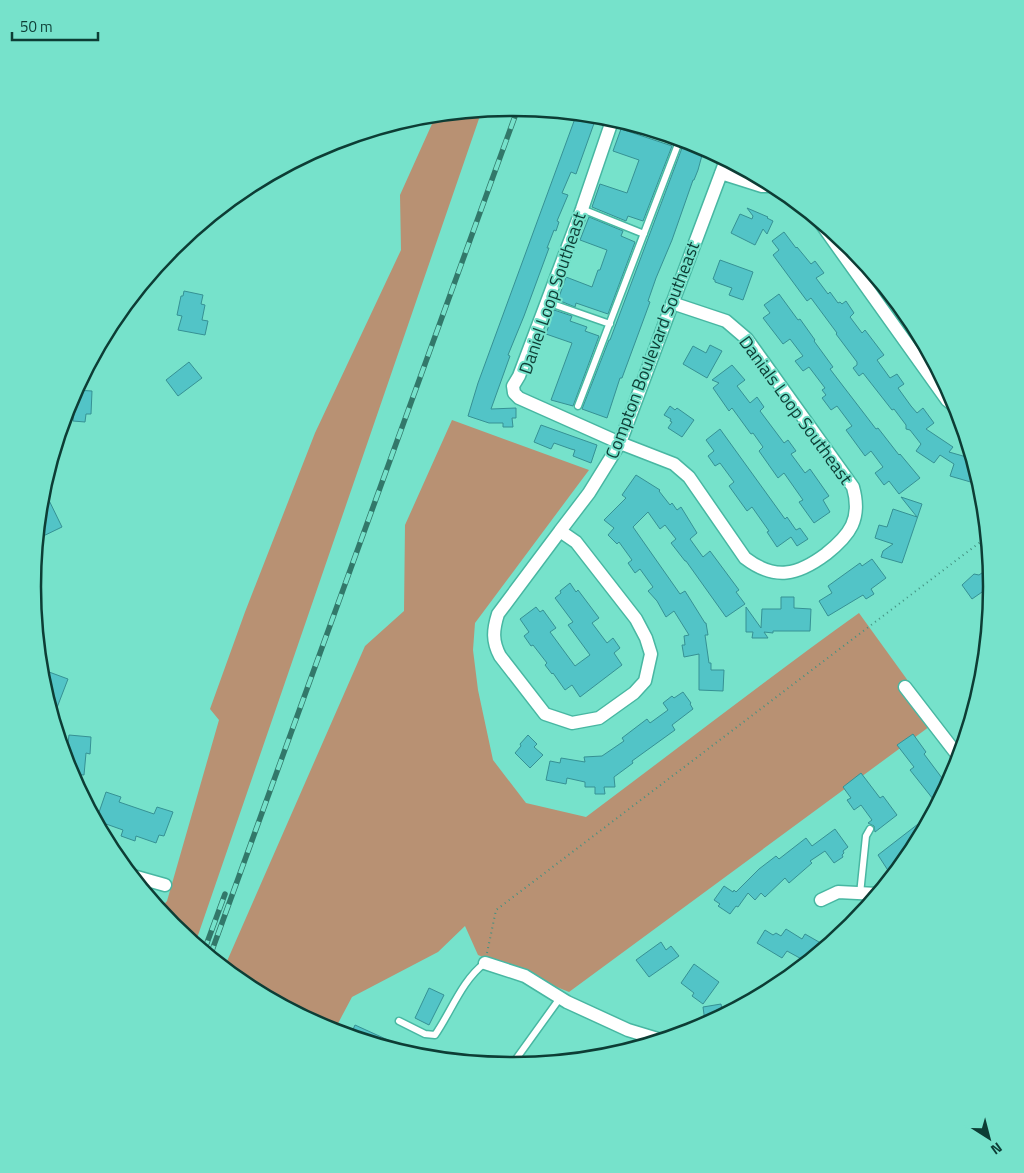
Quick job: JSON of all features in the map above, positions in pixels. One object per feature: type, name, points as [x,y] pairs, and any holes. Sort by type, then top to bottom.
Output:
[{"type":"street","name":"Daniel Loop Southeast","points":[[610,126],[582,209],[519,376],[513,386],[514,394],[519,398],[532,402],[620,443]]},
{"type":"street","name":"Compton Boulevard Southeast","points":[[560,531],[589,493],[620,443],[724,166]]},
{"type":"street","points":[[721,173],[755,184]]},
{"type":"street","points":[[839,248],[939,389]]},
{"type":"street","name":"Danials Loop Southeast","points":[[620,443],[674,464],[689,477],[745,558],[755,565],[786,573],[800,571],[826,554],[841,542],[849,532],[856,509],[853,487],[747,339],[726,321],[672,303]]},
{"type":"street","points":[[560,531],[576,542],[636,619],[646,638],[651,654],[644,681],[634,693],[599,718],[572,723],[545,714],[500,656],[495,646],[493,630],[498,614],[560,531]]},
{"type":"street","points":[[905,686],[954,750]]},
{"type":"street","points":[[144,879],[165,885]]},
{"type":"street","points":[[821,900],[838,892],[868,894]]},
{"type":"street","points":[[485,963],[525,976],[560,998],[628,1030],[649,1036]]},
{"type":"lane","points":[[578,406],[677,146]]},
{"type":"lane","points":[[582,209],[644,234]]},
{"type":"lane","points":[[547,302],[610,324]]},
{"type":"lane","points":[[860,894],[866,836],[870,829]]},
{"type":"lane","points":[[399,1021],[425,1034],[435,1035],[464,986],[477,969],[485,963]]},
{"type":"lane","points":[[518,1057],[560,998]]},
{"type":"path","points":[[485,963],[496,910],[981,542]]},
{"type":"shaded area","points":[[480,117],[198,936],[165,904],[167,901],[219,720],[210,709],[245,612],[315,433],[401,250],[400,195],[432,123]]},
{"type":"shaded area","points":[[452,420],[589,470],[475,623],[473,650],[478,690],[493,760],[526,803],[586,817],[859,613],[937,721],[569,992],[478,955],[465,926],[438,952],[352,997],[338,1023],[304,1009],[277,994],[227,961],[365,646],[404,611],[405,525]]},
{"type":"building","points":[[574,120],[594,123],[576,174],[571,172],[562,193],[568,195],[508,355],[510,356],[491,409],[516,408],[516,418],[512,418],[513,427],[503,427],[503,423],[489,423],[468,416],[478,383]]},
{"type":"building","points":[[621,129],[672,146],[643,221],[628,216],[626,221],[592,207],[600,184],[627,193],[639,160],[613,151]]},
{"type":"building","points":[[682,148],[702,156],[672,240],[656,278],[648,301],[650,302],[622,378],[620,378],[607,418],[582,409]]},
{"type":"building","points":[[747,208],[773,221],[767,234],[763,229],[755,245],[731,233],[740,214],[752,219],[753,216]]},
{"type":"building","points":[[589,217],[623,231],[621,236],[635,242],[608,314],[576,303],[575,307],[558,300],[566,277],[592,287],[598,270],[600,270],[607,250],[580,240]]},
{"type":"building","points":[[784,232],[811,264],[815,261],[824,273],[816,278],[828,294],[830,292],[838,303],[842,304],[846,301],[854,313],[850,317],[862,333],[865,330],[884,355],[877,360],[890,378],[897,374],[904,384],[898,388],[917,413],[923,408],[934,423],[926,429],[953,447],[949,452],[964,456],[971,482],[950,476],[954,464],[940,455],[934,463],[916,451],[921,444],[910,430],[906,429],[906,425],[894,409],[892,410],[863,373],[859,376],[853,368],[857,365],[857,362],[837,333],[811,298],[807,301],[773,255],[779,250],[772,241]]},
{"type":"building","points":[[720,260],[753,272],[743,300],[729,295],[732,288],[715,282],[713,279]]},
{"type":"building","points":[[184,291],[203,295],[201,304],[205,305],[202,320],[208,321],[205,335],[178,330],[182,316],[177,315]]},
{"type":"building","points":[[779,294],[815,340],[833,367],[830,369],[843,386],[876,429],[878,428],[920,478],[899,494],[889,481],[884,485],[875,473],[883,467],[871,451],[865,456],[846,430],[852,426],[837,406],[831,410],[822,398],[826,395],[822,390],[825,388],[809,367],[803,371],[795,361],[803,356],[790,339],[783,344],[763,318],[770,313],[764,305]]},
{"type":"building","points":[[554,310],[572,316],[570,321],[587,327],[585,331],[599,336],[573,406],[551,400],[572,343],[546,334]]},
{"type":"building","points":[[710,345],[722,351],[707,378],[683,364],[693,346],[706,353]]},
{"type":"building","points":[[189,362],[202,378],[178,396],[166,380]]},
{"type":"building","points":[[732,365],[745,380],[737,386],[750,403],[757,397],[764,407],[760,411],[784,443],[788,440],[796,451],[791,454],[805,473],[810,469],[829,496],[823,500],[830,512],[814,523],[799,502],[803,500],[784,473],[778,478],[759,451],[763,447],[753,433],[751,434],[732,408],[729,411],[713,388],[719,383],[712,380]]},
{"type":"building","points":[[84,391],[92,391],[91,414],[86,414],[85,422],[73,421],[74,414]]},
{"type":"building","points":[[670,406],[675,410],[677,408],[694,420],[682,437],[668,428],[672,422],[670,421],[671,419],[664,415]]},
{"type":"building","points":[[541,425],[597,445],[591,463],[573,456],[575,450],[554,443],[551,449],[534,442]]},
{"type":"building","points":[[720,429],[785,519],[787,517],[796,530],[800,528],[808,539],[797,546],[791,537],[777,547],[767,532],[769,531],[752,507],[747,511],[729,486],[734,482],[720,463],[715,466],[708,456],[714,451],[706,440]]},
{"type":"building","points":[[636,475],[660,490],[670,505],[672,503],[677,510],[681,507],[697,533],[690,539],[703,557],[710,551],[739,590],[736,592],[745,604],[726,617],[671,543],[676,539],[665,525],[660,529],[648,512],[633,527],[680,594],[685,591],[706,623],[708,635],[705,635],[709,663],[711,663],[711,670],[724,670],[723,691],[699,690],[699,654],[684,657],[682,645],[685,645],[684,636],[689,635],[674,611],[666,617],[657,601],[648,591],[653,587],[640,569],[635,573],[628,563],[632,560],[619,542],[617,544],[608,535],[614,528],[604,520],[626,498],[622,495]]},
{"type":"building","points":[[901,497],[922,504],[902,563],[881,557],[883,551],[893,544],[875,538],[879,525],[887,527],[893,509],[917,517]]},
{"type":"building","points":[[49,500],[62,527],[44,536]]},
{"type":"building","points":[[872,559],[886,578],[871,589],[874,594],[866,599],[863,595],[828,616],[819,601],[832,593],[828,586],[860,563],[862,566]]},
{"type":"building","points":[[983,572],[983,592],[972,599],[962,585],[974,574],[979,575]]},
{"type":"building","points":[[570,583],[576,592],[578,590],[599,618],[592,623],[607,643],[613,638],[620,648],[614,653],[622,665],[580,697],[572,685],[565,690],[545,665],[547,663],[524,636],[529,632],[520,619],[536,607],[540,612],[543,610],[556,628],[550,632],[575,666],[590,655],[568,625],[573,622],[555,598]]},
{"type":"building","points":[[781,597],[794,597],[794,608],[811,609],[810,631],[764,632],[768,638],[752,638],[753,632],[746,632],[746,607],[761,628],[762,609],[781,609]]},
{"type":"building","points":[[49,672],[68,679],[57,708]]},
{"type":"building","points":[[683,692],[693,709],[672,725],[675,730],[632,761],[633,763],[614,777],[615,787],[604,787],[605,794],[595,794],[595,787],[585,787],[585,782],[567,778],[566,784],[546,780],[550,761],[560,763],[561,758],[585,762],[584,757],[602,756],[624,741],[622,738],[647,719],[650,723],[668,710],[663,703],[672,696],[674,698]]},
{"type":"building","points":[[913,734],[926,752],[924,754],[942,778],[932,798],[910,770],[914,767],[897,745]]},
{"type":"building","points":[[69,735],[91,737],[90,754],[86,753],[84,775],[81,775],[68,743]]},
{"type":"building","points":[[528,735],[537,744],[534,747],[543,755],[530,768],[515,753]]},
{"type":"building","points":[[861,773],[880,798],[883,796],[897,815],[875,832],[874,826],[868,823],[872,820],[861,805],[854,810],[847,800],[851,798],[843,787]]},
{"type":"building","points":[[106,792],[121,797],[119,802],[154,814],[157,807],[173,812],[164,836],[159,835],[156,843],[136,836],[135,841],[121,836],[123,830],[106,825],[99,812]]},
{"type":"building","points":[[919,823],[887,870],[878,855]]},
{"type":"building","points":[[835,829],[848,847],[843,851],[843,857],[834,863],[825,851],[810,861],[812,863],[789,883],[785,878],[765,897],[761,893],[755,900],[748,893],[738,907],[736,906],[730,914],[718,906],[720,904],[714,900],[724,886],[736,892],[759,869],[776,856],[779,859],[806,838],[812,846]]},
{"type":"building","points":[[786,929],[802,939],[805,934],[819,942],[801,959],[787,951],[782,958],[757,943],[765,930],[773,935],[776,933],[781,936]]},
{"type":"building","points":[[661,942],[666,950],[671,946],[679,956],[649,977],[636,960]]},
{"type":"building","points":[[694,964],[719,982],[703,1004],[692,996],[694,993],[681,983]]},
{"type":"building","points":[[429,988],[444,995],[429,1025],[415,1018]]},
{"type":"building","points":[[721,1004],[722,1008],[704,1016],[703,1007]]},
{"type":"building","points":[[355,1025],[390,1041],[361,1032],[353,1029]]},
{"type":"railway","points":[[212,949],[515,116]]},
{"type":"railway","points":[[207,944],[225,894]]}]
